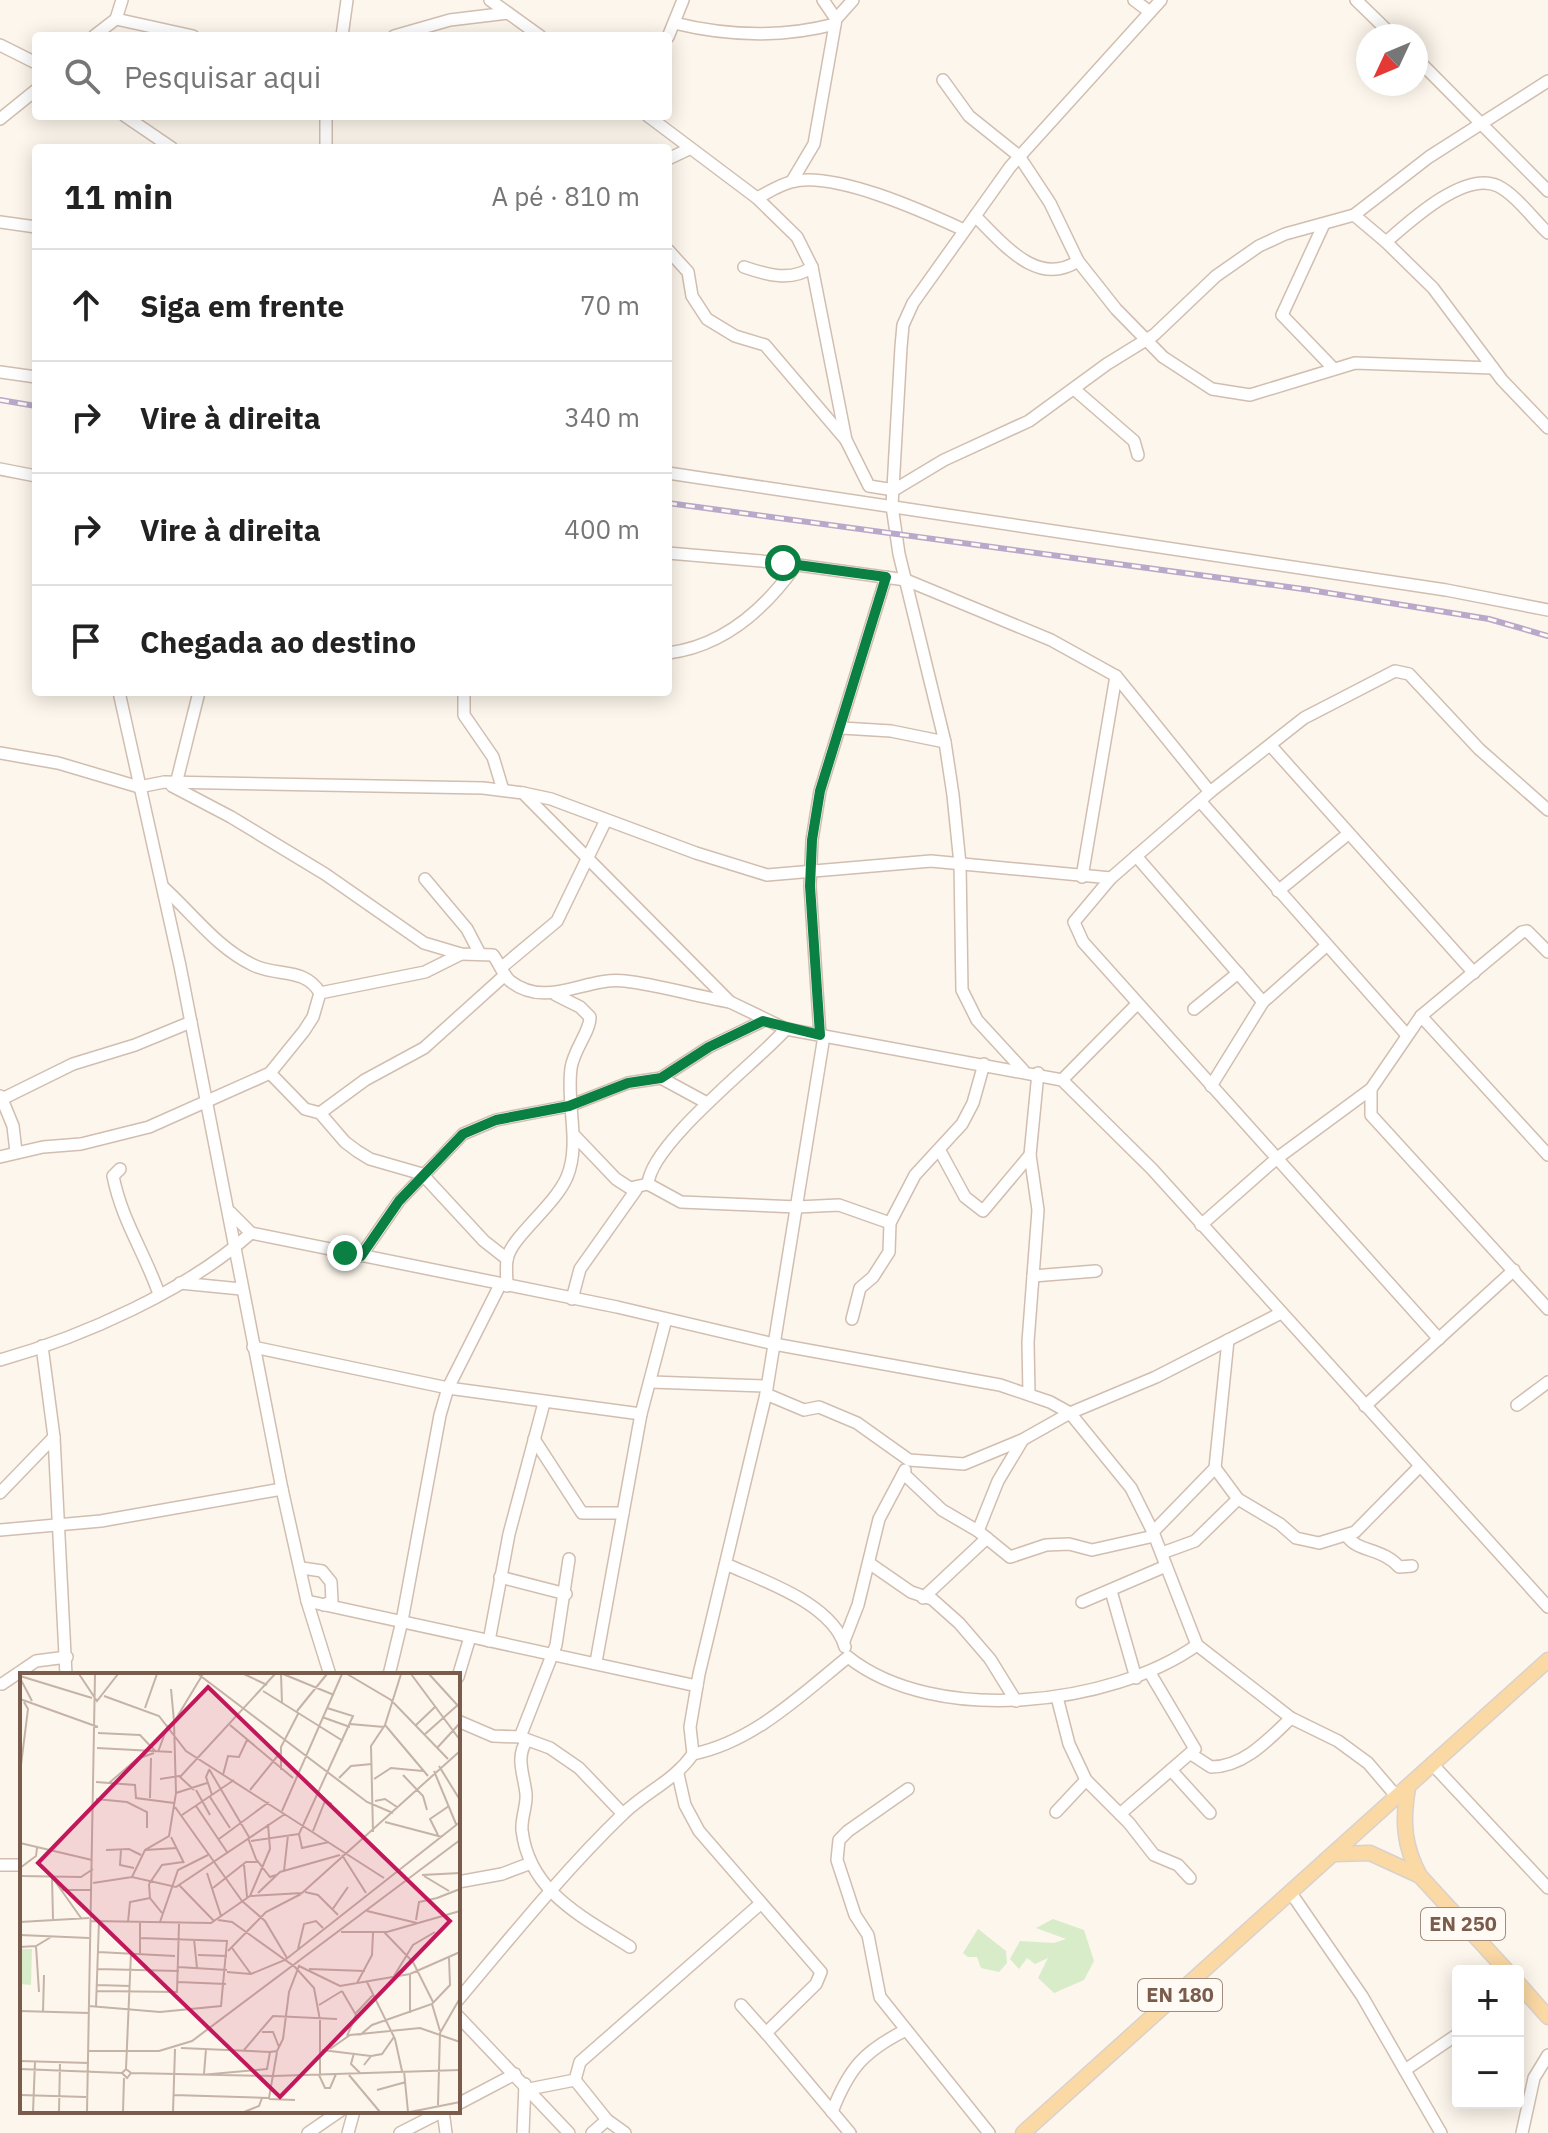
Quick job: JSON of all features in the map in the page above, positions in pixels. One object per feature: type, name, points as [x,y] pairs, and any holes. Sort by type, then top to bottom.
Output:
[{"type":"main road","points":[[1402,1792],[1548,1660]]},
{"type":"main road","name":"EN 180","points":[[1023,2133],[1402,1792]]},
{"type":"main road","name":"EN 250","points":[[1402,1792],[1405,1836],[1410,1858],[1420,1876],[1502,1965]]},
{"type":"main road","name":"EN 250","points":[[1334,1854],[1370,1853],[1420,1876]]},
{"type":"main road","points":[[1524,1992],[1547,2013]]},
{"type":"street","points":[[99,32],[116,19],[122,0]]},
{"type":"street","points":[[343,32],[347,0]]},
{"type":"street","points":[[490,0],[534,32]]},
{"type":"street","points":[[670,32],[683,0]]},
{"type":"street","points":[[823,0],[835,22]]},
{"type":"street","points":[[792,181],[814,144],[835,22],[853,0]]},
{"type":"street","points":[[1134,0],[1150,12]]},
{"type":"street","points":[[1023,1071],[977,1020],[962,990],[960,864],[945,742],[906,580],[892,506],[903,325],[913,303],[1019,156],[1161,0]]},
{"type":"street","points":[[1356,0],[1381,24]]},
{"type":"street","points":[[408,32],[450,20],[508,13]]},
{"type":"street","points":[[116,19],[175,32]]},
{"type":"street","points":[[674,23],[729,34],[794,33],[835,22]]},
{"type":"street","points":[[0,45],[32,61]]},
{"type":"street","points":[[1428,70],[1548,191]]},
{"type":"street","points":[[943,80],[969,116],[1019,156],[1055,212],[1078,261],[1144,341],[1198,381],[1235,395],[1250,395],[1333,368],[1375,362],[1493,368]]},
{"type":"street","points":[[672,254],[688,272],[692,296],[707,319],[735,336],[765,345],[846,440],[869,486],[894,490],[944,460],[1029,421],[1144,341],[1216,276],[1259,246],[1285,234],[1354,215],[1429,157],[1548,81]]},
{"type":"street","points":[[0,119],[32,93]]},
{"type":"street","points":[[134,120],[166,144]]},
{"type":"street","points":[[326,120],[326,144]]},
{"type":"street","points":[[653,120],[757,198],[789,227],[812,267],[846,440]]},
{"type":"street","points":[[150,144],[154,136]]},
{"type":"street","points":[[672,157],[689,149]]},
{"type":"street","points":[[757,198],[792,181],[861,190],[910,205],[964,230]]},
{"type":"street","points":[[1386,242],[1455,190],[1478,181],[1502,188],[1548,233]]},
{"type":"street","points":[[1354,215],[1433,288],[1493,368],[1548,428]]},
{"type":"street","points":[[975,216],[1013,252],[1038,268],[1056,272],[1078,261]]},
{"type":"street","points":[[0,222],[32,226]]},
{"type":"street","points":[[1323,226],[1282,315],[1333,368]]},
{"type":"street","points":[[744,267],[784,277],[801,275],[812,267]]},
{"type":"street","points":[[0,372],[32,376]]},
{"type":"street","points":[[1074,389],[1134,441],[1138,455]]},
{"type":"street","points":[[0,469],[32,475]]},
{"type":"street","points":[[672,474],[1446,590],[1548,610]]},
{"type":"street","points":[[672,553],[796,565],[906,580],[1051,640],[1116,676],[1210,792]]},
{"type":"street","points":[[672,652],[700,645],[753,616],[771,599],[796,565]]},
{"type":"street","points":[[693,1754],[690,1727],[697,1686],[728,1565],[766,1390],[822,1036],[810,872],[820,791],[842,728],[886,577]]},
{"type":"street","points":[[1439,1339],[1083,942],[1074,927],[1076,917],[1136,856],[1210,792],[1312,712],[1399,671],[1409,674],[1479,749],[1548,810]]},
{"type":"street","points":[[1082,877],[1116,676]]},
{"type":"street","points":[[120,696],[163,886],[230,1212],[241,1289],[282,1489],[307,1601],[329,1673]]},
{"type":"street","points":[[170,783],[198,696]]},
{"type":"street","points":[[464,696],[464,715],[493,757],[503,790]]},
{"type":"street","points":[[842,728],[891,731],[945,742]]},
{"type":"street","points":[[1271,746],[1474,973]]},
{"type":"street","points":[[0,753],[58,763],[139,787],[170,783],[503,790],[523,793],[551,799],[767,875],[908,862],[1111,878]]},
{"type":"street","points":[[170,783],[325,874],[424,943],[461,954]]},
{"type":"street","points":[[523,793],[730,1002],[763,1021],[786,1029],[1038,1073],[1062,1080],[1125,1139],[1546,1602]]},
{"type":"street","points":[[1200,801],[1406,1034]]},
{"type":"street","points":[[320,1113],[365,1080],[424,1048],[557,921],[606,820]]},
{"type":"street","points":[[1278,891],[1348,834]]},
{"type":"street","points":[[1136,856],[1263,1002]]},
{"type":"street","points":[[425,879],[467,929],[479,952]]},
{"type":"street","points":[[163,886],[226,948],[265,970],[310,979],[320,993]]},
{"type":"street","points":[[1201,1225],[1276,1159],[1371,1089],[1421,1016],[1522,932],[1527,931],[1548,952]]},
{"type":"street","points":[[1211,1086],[1263,1002],[1326,946]]},
{"type":"street","points":[[320,993],[425,972],[461,954],[479,952],[493,955],[517,985],[556,995],[580,1007],[590,1017],[572,1061],[569,1106],[574,1135],[568,1176],[507,1259],[504,1286],[448,1388],[440,1415],[389,1673]]},
{"type":"street","points":[[1194,1009],[1238,973]]},
{"type":"street","points":[[556,995],[599,982],[624,981],[730,1002]]},
{"type":"street","points":[[0,1157],[16,1152],[81,1144],[149,1127],[270,1073],[313,1017],[320,993]]},
{"type":"street","points":[[1062,1080],[1137,1004]]},
{"type":"street","points":[[1421,1016],[1548,1155]]},
{"type":"street","points":[[361,1256],[386,1217],[422,1174],[451,1144],[479,1125],[569,1106],[628,1083],[661,1078],[709,1047],[763,1021]]},
{"type":"street","points":[[16,1152],[13,1126],[1,1098],[73,1064],[135,1045],[191,1022]]},
{"type":"street","points":[[572,1299],[580,1269],[667,1150],[707,1103],[786,1029]]},
{"type":"street","points":[[852,1319],[860,1288],[873,1277],[891,1246],[890,1223],[915,1175],[940,1151],[973,1103],[984,1064]]},
{"type":"street","points":[[270,1073],[305,1109],[320,1113],[345,1142],[370,1159],[422,1174],[484,1241],[507,1259]]},
{"type":"street","points":[[1029,1394],[1028,1342],[1038,1210],[1030,1155],[1038,1073]]},
{"type":"street","points":[[661,1078],[707,1103]]},
{"type":"street","points":[[1371,1089],[1371,1115],[1548,1309]]},
{"type":"street","points":[[574,1135],[616,1179],[681,1202],[797,1207],[839,1205],[890,1223]]},
{"type":"street","points":[[940,1151],[965,1197],[983,1211],[1030,1155]]},
{"type":"street","points":[[120,1169],[113,1176],[120,1209],[128,1230],[144,1252],[159,1294]]},
{"type":"street","points":[[230,1212],[251,1233],[774,1344],[908,1367],[1029,1394],[1070,1413],[1118,1469],[1154,1534],[1197,1645],[1291,1718],[1338,1741],[1402,1792]]},
{"type":"street","points":[[0,1360],[42,1346],[159,1294],[234,1249],[251,1233]]},
{"type":"street","points":[[1365,1406],[1514,1270]]},
{"type":"street","points":[[1033,1276],[1096,1271]]},
{"type":"street","points":[[179,1283],[241,1289]]},
{"type":"street","points":[[651,1382],[766,1390],[804,1410],[819,1407],[857,1423],[909,1460],[964,1464],[1022,1440],[1070,1413],[1156,1377],[1281,1313]]},
{"type":"street","points":[[596,1662],[641,1414],[666,1319]]},
{"type":"street","points":[[904,1474],[942,1510],[982,1534],[1010,1557],[1046,1545],[1069,1544],[1092,1550],[1154,1534],[1215,1468],[1228,1340]]},
{"type":"street","points":[[42,1346],[54,1437],[66,1673]]},
{"type":"street","points":[[253,1347],[448,1388],[641,1414]]},
{"type":"street","points":[[1517,1405],[1548,1382]]},
{"type":"street","points":[[489,1641],[500,1577],[544,1403]]},
{"type":"street","points":[[0,1493],[54,1437]]},
{"type":"street","points":[[534,1439],[582,1513],[623,1513]]},
{"type":"street","points":[[923,1598],[982,1534],[998,1481],[1022,1440]]},
{"type":"street","points":[[844,1641],[869,1563],[879,1519],[909,1460]]},
{"type":"street","points":[[1215,1468],[1238,1499],[1305,1542],[1334,1541],[1347,1536],[1377,1513],[1420,1466]]},
{"type":"street","points":[[0,1530],[58,1525],[282,1489]]},
{"type":"street","points":[[1162,1553],[1195,1541],[1238,1499]]},
{"type":"street","points":[[1347,1536],[1357,1546],[1388,1554],[1399,1567],[1412,1566]]},
{"type":"street","points":[[569,1559],[566,1594],[551,1656],[519,1755],[526,1797],[522,1830],[531,1863],[550,1894],[630,1947]]},
{"type":"street","points":[[869,1563],[923,1598],[938,1603],[979,1643],[1016,1701]]},
{"type":"street","points":[[728,1565],[815,1610],[844,1641],[848,1657],[873,1673],[910,1687],[983,1701],[1057,1697],[1136,1678],[1197,1645]]},
{"type":"street","points":[[1082,1602],[1166,1566]]},
{"type":"street","points":[[302,1568],[322,1571],[331,1582],[332,1601],[324,1605]]},
{"type":"street","points":[[500,1577],[566,1594]]},
{"type":"street","points":[[1111,1591],[1136,1678]]},
{"type":"street","points":[[307,1601],[697,1686]]},
{"type":"street","points":[[459,1673],[470,1637]]},
{"type":"street","points":[[2,1684],[36,1661],[67,1657]]},
{"type":"street","points":[[460,1998],[623,1814],[658,1785],[678,1774],[693,1754],[723,1748],[789,1704],[848,1657]]},
{"type":"street","points":[[1120,1814],[1191,1754],[1195,1746],[1166,1705],[1150,1673]]},
{"type":"street","points":[[1057,1697],[1069,1744],[1086,1780],[1154,1855],[1178,1865],[1190,1878]]},
{"type":"street","points":[[1191,1754],[1211,1767],[1232,1764],[1266,1742],[1291,1718]]},
{"type":"street","points":[[460,1722],[493,1736],[523,1739],[563,1755],[623,1814]]},
{"type":"street","points":[[1433,1765],[1548,1888]]},
{"type":"street","points":[[1171,1770],[1210,1813]]},
{"type":"street","points":[[678,1774],[685,1805],[699,1831],[759,1905],[811,1957],[821,1972],[816,1984],[766,2033]]},
{"type":"street","points":[[1056,1812],[1086,1780]]},
{"type":"street","points":[[908,1789],[848,1831],[839,1840],[837,1860],[855,1915],[868,1935],[880,1997],[989,2133]]},
{"type":"street","points":[[460,1882],[502,1874],[531,1863]]},
{"type":"street","points":[[1291,1893],[1348,1973],[1441,2133]]},
{"type":"street","points":[[575,2080],[580,2062],[759,1905]]},
{"type":"street","points":[[741,2005],[850,2133]]},
{"type":"street","points":[[460,2018],[569,2133]]},
{"type":"street","points":[[832,2112],[848,2073],[871,2050],[906,2030]]},
{"type":"street","points":[[1405,2070],[1454,2037]]},
{"type":"street","points":[[1522,2133],[1534,2078],[1548,2055]]},
{"type":"street","points":[[460,2103],[515,2074]]},
{"type":"street","points":[[527,2086],[575,2080]]},
{"type":"street","points":[[575,2080],[607,2120],[625,2133]]},
{"type":"street","points":[[523,2133],[527,2086]]},
{"type":"street","points":[[308,2133],[337,2113]]},
{"type":"street","points":[[348,2133],[353,2113]]},
{"type":"street","points":[[443,2113],[446,2133]]},
{"type":"street","points":[[400,2133],[425,2115]]},
{"type":"street","points":[[592,2133],[607,2120]]},
{"type":"green space","points":[[1053,1919],[1084,1930],[1094,1961],[1084,1980],[1054,1993],[1038,1978],[1048,1958],[1035,1964],[1027,1958],[1019,1969],[1010,1959],[1020,1941],[1054,1943],[1066,1939],[1036,1928]]},
{"type":"green space","points":[[978,1929],[1006,1951],[1007,1963],[999,1972],[981,1968],[977,1957],[968,1957],[963,1953]]},
{"type":"railway","points":[[0,400],[32,405]]},
{"type":"railway","points":[[672,504],[1310,590],[1489,619],[1548,636]]},
{"type":"route","points":[[345,1253],[361,1256],[386,1217],[422,1174],[451,1144],[479,1125],[569,1106],[628,1083],[661,1078],[709,1047],[763,1021],[820,1035],[812,938],[812,840],[820,791],[835,752],[886,577],[783,563]]}]
